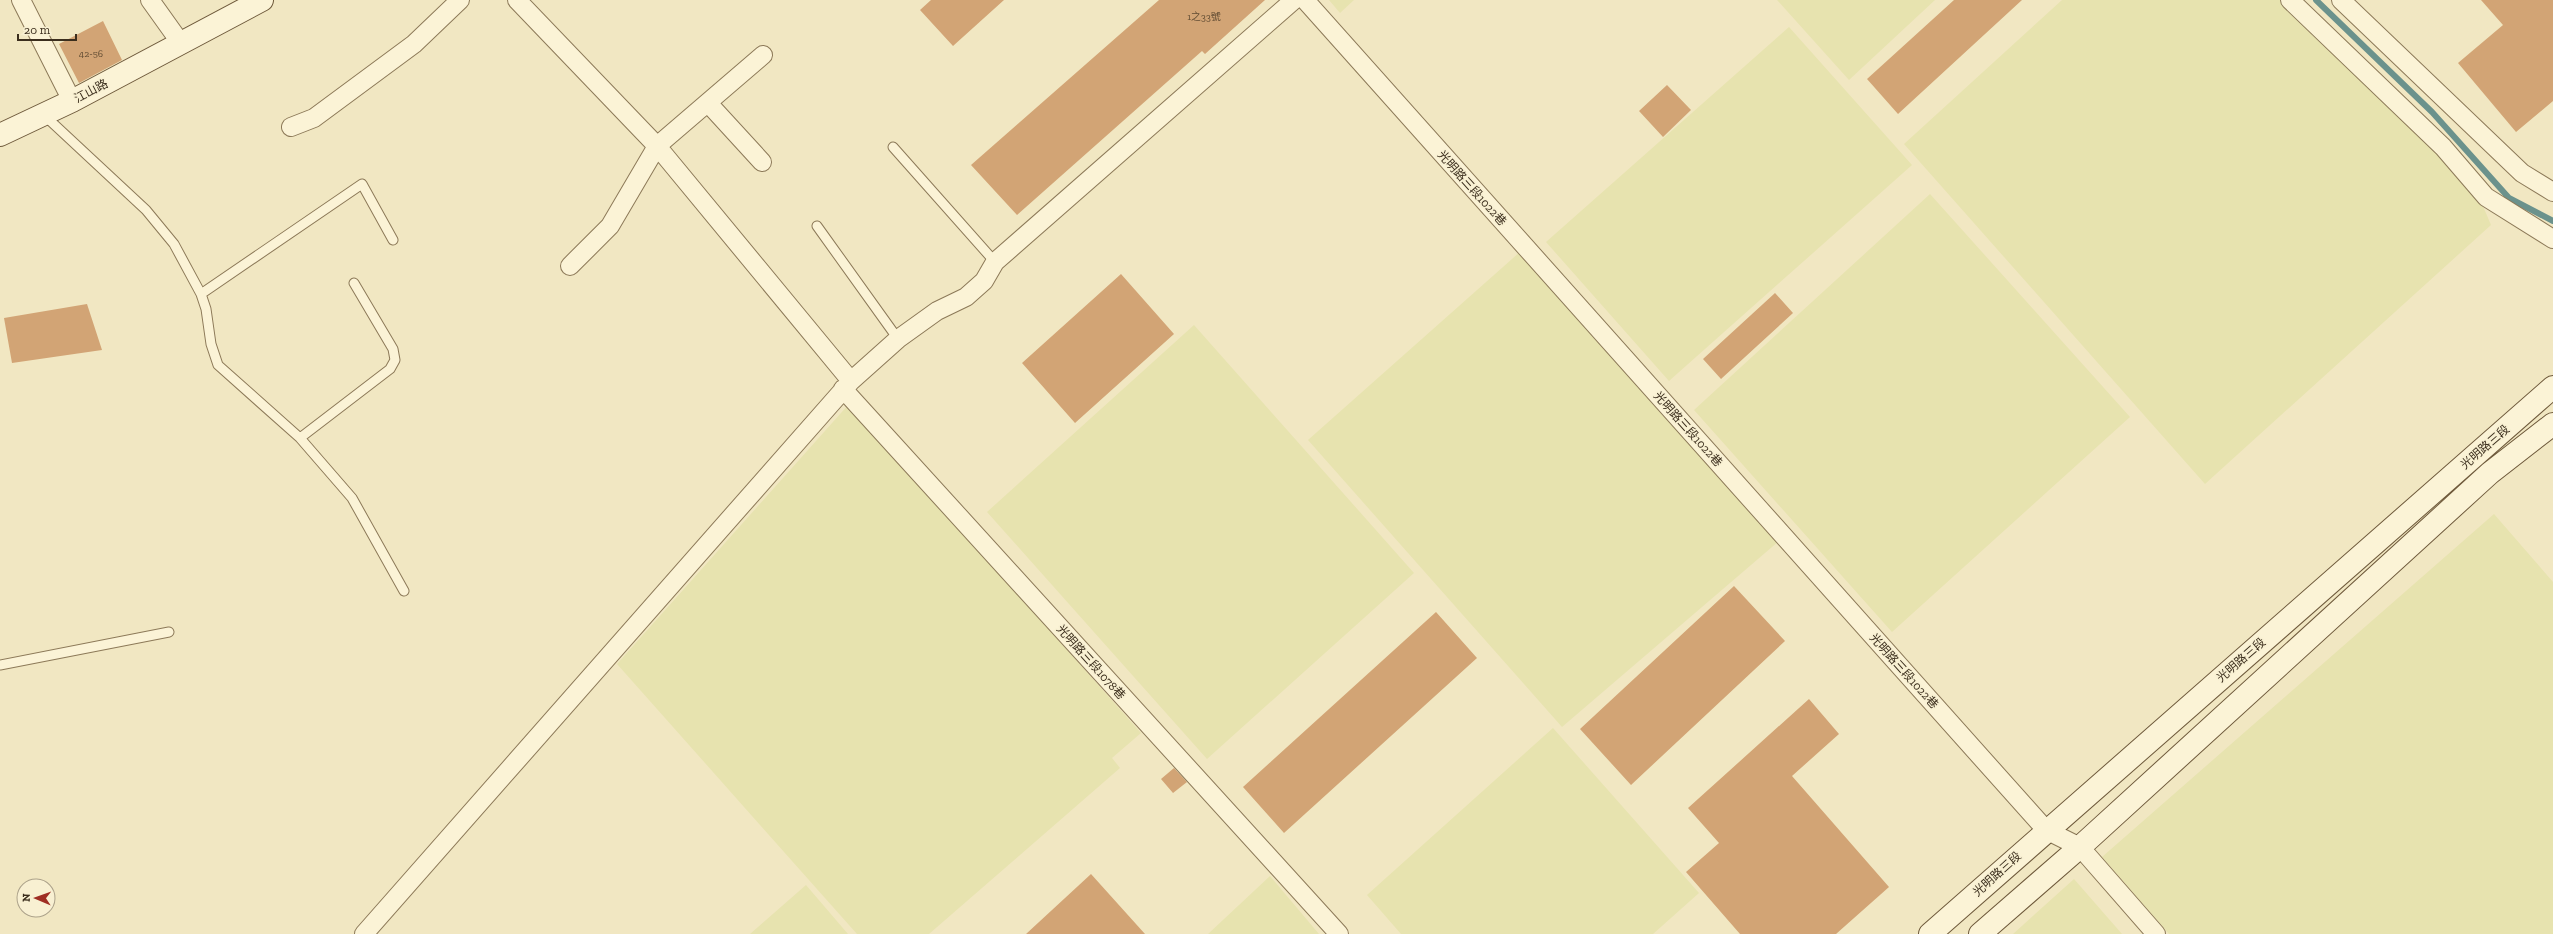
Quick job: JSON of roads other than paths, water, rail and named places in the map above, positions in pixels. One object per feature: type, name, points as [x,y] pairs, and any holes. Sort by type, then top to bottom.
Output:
[{"type":"street","points":[[21,0],[72,101]]},
{"type":"street","points":[[150,0],[180,42]]},
{"type":"street","name":"江山路","points":[[0,134],[72,101],[180,42],[262,0]]},
{"type":"street","points":[[291,127],[314,118],[414,44],[460,0]]},
{"type":"street","name":"光明路三段1078巷","points":[[517,0],[657,146],[847,385],[1339,934]]},
{"type":"street","points":[[364,934],[847,385],[898,339],[937,311],[966,297],[984,281],[995,262],[1294,0]]},
{"type":"street","name":"光明路三段1022巷","points":[[1305,0],[2046,830],[2080,847]]},
{"type":"street","points":[[2290,0],[2443,147],[2486,196],[2553,239]]},
{"type":"street","points":[[2341,0],[2522,173],[2553,192]]},
{"type":"street","points":[[570,266],[610,226],[657,146],[763,55]]},
{"type":"street","points":[[708,103],[762,162]]},
{"type":"street","name":"光明路三段","points":[[1930,934],[2046,830],[2553,387]]},
{"type":"street","name":"光明路三段","points":[[1980,934],[2080,847],[2490,473],[2553,424]]},
{"type":"street","points":[[2080,847],[2156,934]]},
{"type":"lane","points":[[43,114],[146,210],[174,244],[201,294],[206,309],[211,344],[218,365],[300,438],[352,498],[404,591]]},
{"type":"lane","points":[[893,148],[995,262]]},
{"type":"lane","points":[[201,294],[362,184],[394,240]]},
{"type":"lane","points":[[817,226],[898,339]]},
{"type":"lane","points":[[300,438],[390,369],[395,360],[393,349],[354,283]]},
{"type":"lane","points":[[0,665],[169,632]]},
{"type":"waterway","points":[[2316,0],[2432,112],[2509,198],[2553,221]]}]
